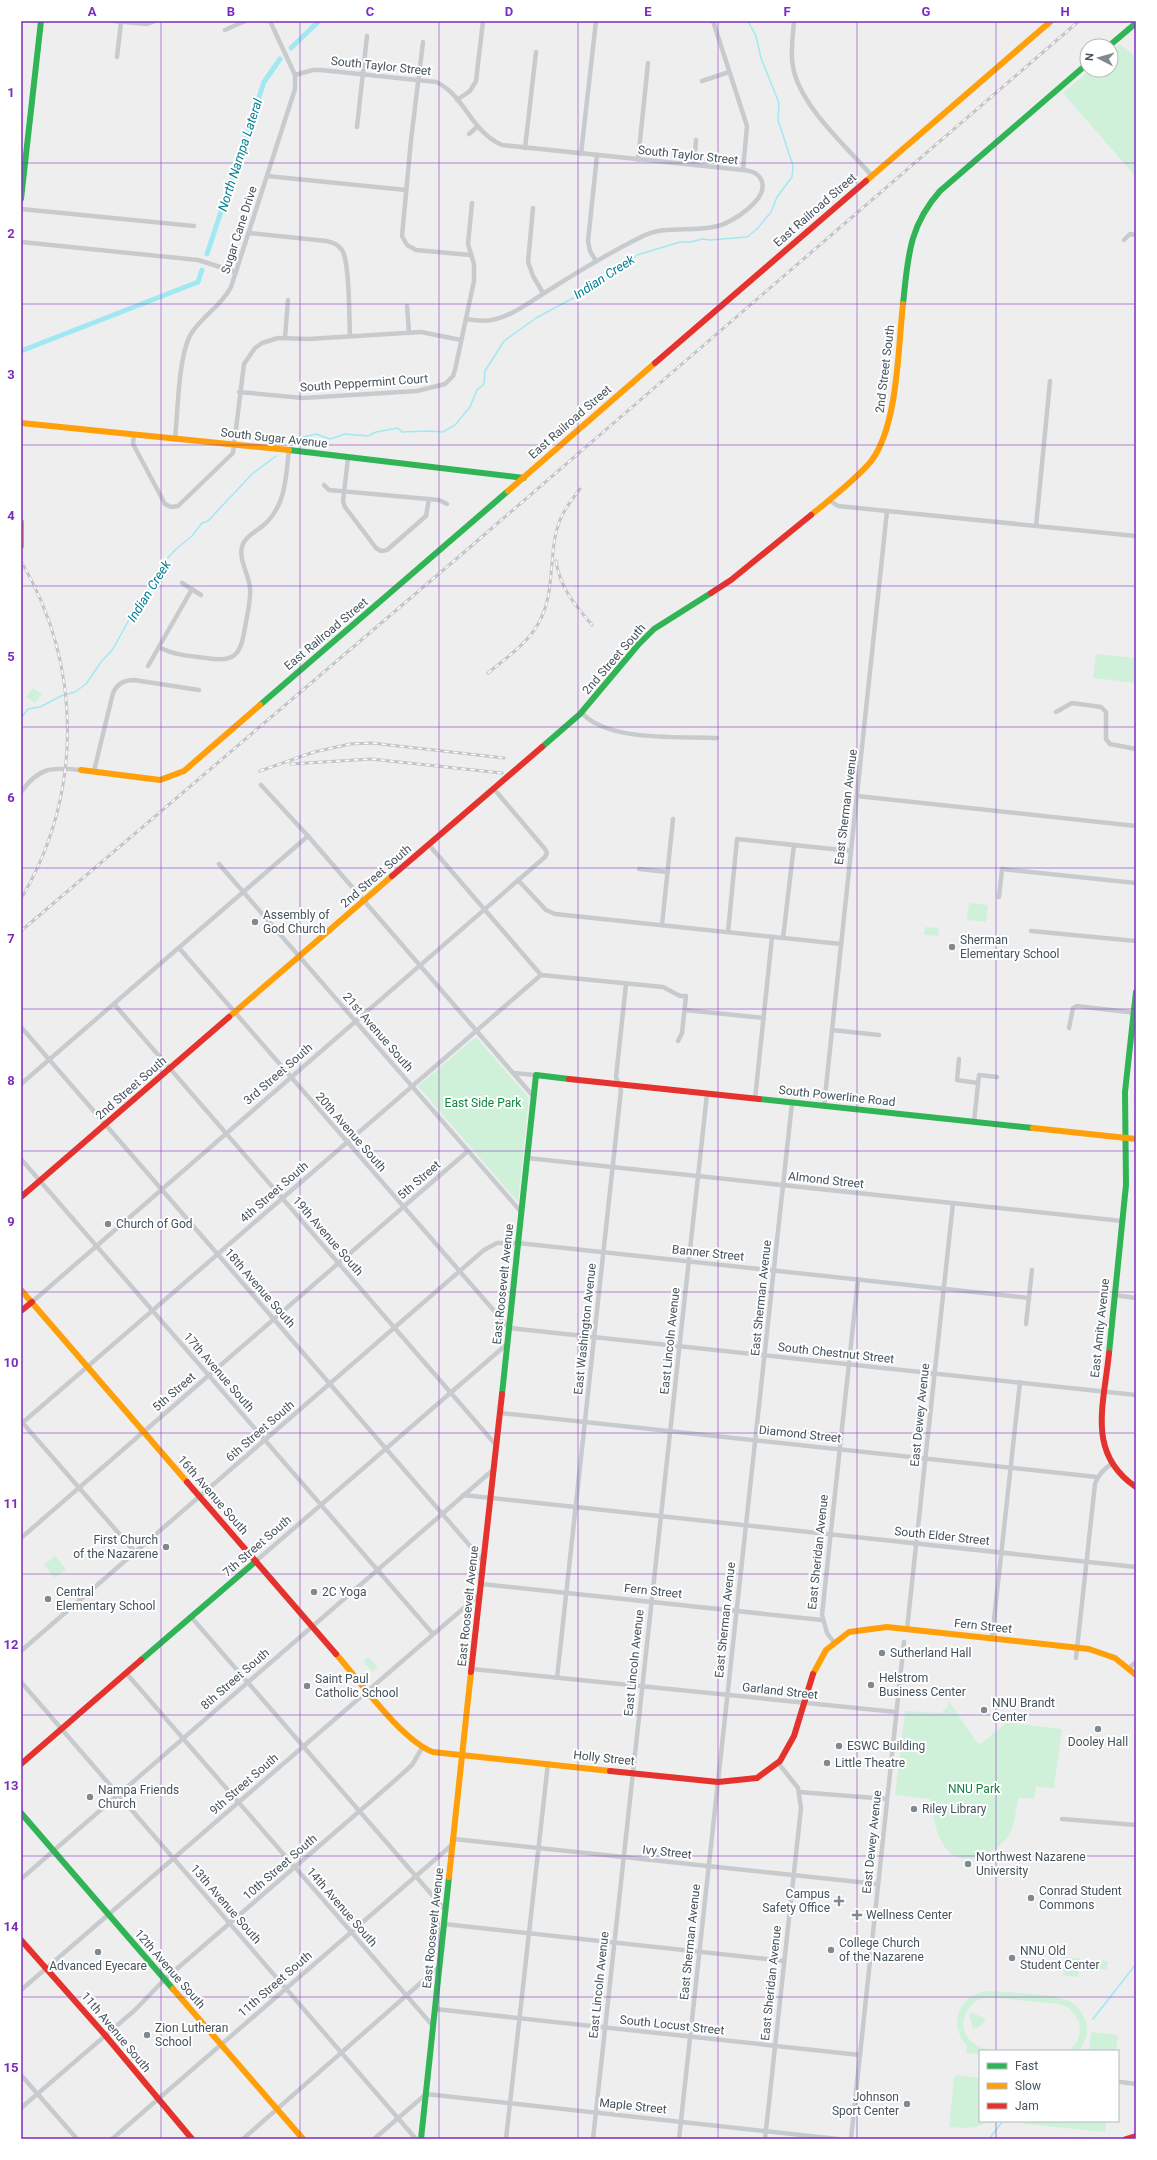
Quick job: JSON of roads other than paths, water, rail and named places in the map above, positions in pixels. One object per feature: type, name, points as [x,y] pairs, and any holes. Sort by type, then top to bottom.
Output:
[{"type":"street","points":[[21,199],[40,21]]},
{"type":"street","points":[[114,21],[154,22]]},
{"type":"street","points":[[225,30],[245,21]]},
{"type":"street","points":[[270,21],[295,75]]},
{"type":"street","points":[[457,100],[470,91],[476,81],[483,21]]},
{"type":"street","points":[[582,154],[596,21]]},
{"type":"street","points":[[713,21],[747,126],[743,170]]},
{"type":"street","points":[[794,21],[792,66],[798,87],[809,104],[872,176]]},
{"type":"street","name":"East Railroad Street","points":[[81,770],[160,780],[184,771],[1051,21]]},
{"type":"street","points":[[1130,21],[1136,28]]},
{"type":"street","points":[[117,57],[121,22]]},
{"type":"street","points":[[1118,38],[1136,23]]},
{"type":"street","points":[[357,128],[367,36]]},
{"type":"street","points":[[424,42],[406,190],[402,231],[404,241],[407,245],[416,250],[470,255]]},
{"type":"street","points":[[525,148],[536,52]]},
{"type":"street","points":[[638,160],[648,63]]},
{"type":"street","name":"South Taylor Street","points":[[295,75],[313,70],[419,80],[443,85],[457,100],[477,127],[494,141],[510,146],[525,148],[743,170],[756,173],[763,185],[761,194],[756,202],[743,212],[718,226],[671,229],[649,233],[596,261],[500,318],[480,322],[466,319]]},
{"type":"street","name":"2nd Street South","points":[[21,1197],[582,713],[638,645],[654,629],[731,580],[829,500],[871,461],[880,448],[891,417],[909,248],[912,234],[920,215],[940,191],[1079,71]]},
{"type":"street","points":[[702,81],[729,72]]},
{"type":"street","name":"Sugar Cane Drive","points":[[175,439],[185,345],[193,330],[226,296],[236,272],[293,97],[295,75]]},
{"type":"street","points":[[469,134],[477,127]]},
{"type":"street","points":[[694,165],[696,140]]},
{"type":"street","points":[[596,261],[590,252],[588,241],[597,155]]},
{"type":"street","points":[[267,176],[406,190]]},
{"type":"street","name":"South Peppermint Court","points":[[239,392],[303,398],[428,390],[445,384],[453,376],[474,281],[474,264],[470,255],[468,244],[472,203]]},
{"type":"street","points":[[533,208],[528,262],[533,276],[543,293]]},
{"type":"street","points":[[21,209],[194,226]]},
{"type":"street","points":[[249,233],[326,241],[333,243],[341,249],[346,261],[350,336]]},
{"type":"street","points":[[1124,240],[1130,234],[1136,235]]},
{"type":"street","points":[[21,242],[198,260],[236,272]]},
{"type":"street","points":[[285,338],[288,300]]},
{"type":"street","points":[[406,306],[408,333]]},
{"type":"street","points":[[134,435],[133,444],[165,504],[171,507],[178,506],[233,453],[241,373],[248,356],[262,343],[272,339],[285,338],[308,339],[426,332],[461,340]]},
{"type":"street","points":[[1036,526],[1050,380]]},
{"type":"street","name":"South Sugar Avenue","points":[[21,423],[289,450],[524,478]]},
{"type":"street","points":[[159,647],[170,653],[219,660],[234,656],[242,644],[250,595],[242,549],[247,538],[267,522],[278,508],[285,488],[289,450]]},
{"type":"street","points":[[348,458],[344,492],[345,507],[376,548],[381,551],[387,550],[426,516],[429,499]]},
{"type":"street","points":[[324,485],[329,490],[439,500],[447,504]]},
{"type":"street","points":[[829,500],[838,506],[1136,536]]},
{"type":"street","name":"East Sherman Avenue","points":[[824,1106],[887,511]]},
{"type":"street","points":[[21,522],[21,546]]},
{"type":"street","points":[[182,583],[201,595]]},
{"type":"street","points":[[148,666],[192,589]]},
{"type":"street","points":[[94,771],[113,693],[119,684],[125,681],[134,680],[199,690]]},
{"type":"street","points":[[1056,712],[1072,703],[1101,707],[1106,712],[1106,739],[1110,744],[1136,749]]},
{"type":"street","points":[[582,713],[603,728],[616,732],[717,738]]},
{"type":"street","points":[[21,792],[32,778],[46,769],[60,768],[81,770]]},
{"type":"street","points":[[261,785],[365,901],[534,1097]]},
{"type":"street","name":"3rd Street South","points":[[21,1311],[545,857],[547,853],[494,789]]},
{"type":"street","points":[[857,796],[1136,826]]},
{"type":"street","points":[[662,925],[673,819]]},
{"type":"street","points":[[21,1084],[308,836]]},
{"type":"street","points":[[728,932],[738,839],[851,851]]},
{"type":"street","points":[[430,845],[541,975],[663,987],[680,996],[686,996],[682,1033],[678,1041]]},
{"type":"street","points":[[783,938],[794,845]]},
{"type":"street","name":"21st Avenue South","points":[[219,864],[522,1213]]},
{"type":"street","points":[[638,869],[668,872]]},
{"type":"street","points":[[999,897],[1002,870],[1136,883]]},
{"type":"street","points":[[518,880],[538,902],[550,912],[841,944]]},
{"type":"street","points":[[1031,931],[1136,941]]},
{"type":"street","points":[[755,1099],[772,937]]},
{"type":"street","name":"20th Avenue South","points":[[179,948],[509,1328]]},
{"type":"street","name":"4th Street South","points":[[21,1423],[88,1367],[152,1310],[541,975]]},
{"type":"street","name":"East Washington Avenue","points":[[557,1678],[621,1090],[616,1077],[626,984]]},
{"type":"street","name":"East Amity Avenue","points":[[1111,1464],[1104,1450],[1101,1435],[1126,1168],[1124,1138],[1124,1092],[1135,1013],[1136,992]]},
{"type":"street","name":"19th Avenue South","points":[[114,1004],[496,1445]]},
{"type":"street","points":[[1069,1028],[1071,1013],[1073,1008],[1077,1006],[1135,1013]]},
{"type":"street","points":[[685,1010],[764,1018]]},
{"type":"street","name":"18th Avenue South","points":[[21,1027],[484,1562]]},
{"type":"street","points":[[832,1030],[879,1034]]},
{"type":"street","points":[[960,1058],[957,1080],[978,1083]]},
{"type":"street","points":[[513,1073],[536,1075]]},
{"type":"street","name":"South Powerline Road","points":[[536,1075],[1136,1139]]},
{"type":"street","name":"East Roosevelt Avenue","points":[[421,2139],[536,1075]]},
{"type":"street","points":[[974,1122],[979,1075],[997,1077]]},
{"type":"street","name":"East Lincoln Avenue","points":[[593,2139],[707,1094]]},
{"type":"street","name":"East Sherman Avenue","points":[[679,2139],[792,1102]]},
{"type":"street","name":"5th Street","points":[[21,1538],[468,1151]]},
{"type":"street","name":"Almond Street","points":[[527,1158],[1122,1221]]},
{"type":"street","name":"17th Avenue South","points":[[21,1159],[433,1634]]},
{"type":"street","name":"East Dewey Avenue","points":[[907,1629],[953,1203]]},
{"type":"street","name":"6th Street South","points":[[21,1651],[491,1245],[504,1242],[518,1243]]},
{"type":"street","name":"Banner Street","points":[[518,1243],[1029,1298]]},
{"type":"street","points":[[1026,1324],[1032,1270]]},
{"type":"street","name":"East Sheridan Avenue","points":[[833,1641],[826,1633],[822,1620],[858,1279]]},
{"type":"street","name":"16th Avenue South","points":[[21,1290],[406,1735],[422,1748]]},
{"type":"street","points":[[1115,1295],[1136,1298]]},
{"type":"street","name":"South Chestnut Street","points":[[509,1328],[1136,1395]]},
{"type":"street","name":"7th Street South","points":[[21,1764],[63,1730],[507,1344]]},
{"type":"street","points":[[992,1638],[1020,1382]]},
{"type":"street","name":"Diamond Street","points":[[500,1413],[1097,1477]]},
{"type":"street","points":[[21,1423],[135,1552]]},
{"type":"street","points":[[1076,1658],[1097,1477],[1111,1464],[1119,1475],[1136,1487]]},
{"type":"street","name":"8th Street South","points":[[21,1879],[312,1625],[494,1469]]},
{"type":"street","points":[[463,1496],[491,1499]]},
{"type":"street","name":"South Elder Street","points":[[491,1499],[1136,1567]]},
{"type":"street","name":"Fern Street","points":[[481,1584],[822,1620]]},
{"type":"street","name":"9th Street South","points":[[21,1990],[480,1594]]},
{"type":"street","points":[[192,1618],[446,1911]]},
{"type":"street","name":"Fern Street","points":[[833,1641],[846,1633],[864,1627],[907,1629],[1077,1647],[1103,1652],[1117,1659],[1136,1675]]},
{"type":"street","points":[[833,1641],[816,1663],[791,1746],[779,1764],[799,1792],[887,1799]]},
{"type":"street","name":"East Dewey Avenue","points":[[851,2139],[904,1642]]},
{"type":"street","points":[[1129,1668],[1136,1662]]},
{"type":"street","name":"Garland Street","points":[[472,1669],[896,1712]]},
{"type":"street","name":"14th Avenue South","points":[[127,1674],[433,2026]]},
{"type":"street","name":"13th Avenue South","points":[[21,1682],[416,2139]]},
{"type":"street","name":"Holly Street","points":[[422,1748],[433,1752],[718,1782],[744,1782],[760,1777],[779,1764]]},
{"type":"street","name":"10th Street South","points":[[21,2108],[106,2035],[165,1980],[412,1765],[422,1748]]},
{"type":"street","points":[[506,2139],[548,1763]]},
{"type":"street","name":"East Sheridan Avenue","points":[[765,2139],[801,1808],[799,1792]]},
{"type":"street","name":"12th Avenue South","points":[[21,1813],[303,2139]]},
{"type":"street","points":[[1062,1819],[1136,1825]]},
{"type":"street","name":"Ivy Street","points":[[453,1842],[538,1848],[878,1884]]},
{"type":"street","name":"11th Street South","points":[[112,2139],[453,1842]]},
{"type":"street","points":[[444,1924],[784,1961]]},
{"type":"street","name":"11th Avenue South","points":[[21,1940],[106,2035],[192,2139]]},
{"type":"street","points":[[243,2139],[407,1997],[440,1966]]},
{"type":"street","name":"South Locust Street","points":[[435,2009],[860,2055]]},
{"type":"street","points":[[21,2075],[77,2139]]},
{"type":"street","points":[[1121,2082],[1136,2084]]},
{"type":"street","points":[[374,2139],[426,2094]]},
{"type":"street","name":"Maple Street","points":[[426,2094],[838,2139]]},
{"type":"street","points":[[1126,2139],[1136,2136]]},
{"type":"waterway","name":"North Nampa Lateral","points":[[291,48],[319,21]]},
{"type":"waterway","name":"Indian Creek","points":[[291,440],[316,434],[330,439],[345,434],[368,436],[376,432],[398,428],[402,432],[443,432],[455,425],[470,407],[477,390],[484,384],[485,371],[504,341],[536,318],[577,296],[612,274],[637,255],[680,242],[691,242],[702,239],[710,240],[747,237],[757,229],[771,212],[777,197],[792,177],[793,166],[778,120],[779,103],[761,58],[756,36],[748,21]]},
{"type":"waterway","name":"North Nampa Lateral","points":[[207,254],[264,82],[280,59]]},
{"type":"waterway","name":"North Nampa Lateral","points":[[21,351],[198,282],[202,270]]},
{"type":"waterway","name":"Indian Creek","points":[[21,718],[28,709],[40,707],[61,696],[75,692],[86,684],[101,662],[113,649],[137,605],[152,585],[165,561],[175,550],[192,536],[202,523],[208,521],[252,474],[276,456]]},
{"type":"waterway","points":[[1093,2019],[1136,1964]]},
{"type":"waterway","points":[[989,2139],[1002,2122]]},
{"type":"railway","points":[[21,931],[469,548],[1079,21]]},
{"type":"railway","points":[[488,673],[522,644],[538,624],[548,599],[554,546],[560,520],[571,500],[580,489]]},
{"type":"railway","points":[[21,561],[41,602],[56,644],[65,687],[68,730],[65,774],[56,817],[41,859],[21,899]]},
{"type":"railway","points":[[556,561],[561,580],[569,596],[592,625]]},
{"type":"railway","points":[[260,771],[314,752],[350,744],[372,743],[504,758]]},
{"type":"railway","points":[[291,764],[371,759],[502,773]]},
{"type":"place","name":"Assembly of God Church","points":[[255,922]]},
{"type":"place","name":"Sherman Elementary School","points":[[952,947]]},
{"type":"place","name":"Church of God","points":[[108,1224]]},
{"type":"place","name":"First Church of the Nazarene","points":[[166,1547]]},
{"type":"place","name":"2C Yoga","points":[[314,1592]]},
{"type":"place","name":"Central Elementary School","points":[[48,1599]]},
{"type":"place","name":"Sutherland Hall","points":[[882,1653]]},
{"type":"place","name":"Helstrom Business Center","points":[[871,1685]]},
{"type":"place","name":"Saint Paul Catholic School","points":[[307,1686]]},
{"type":"place","name":"NNU Brandt Center","points":[[984,1710]]},
{"type":"place","name":"Dooley Hall","points":[[1098,1729]]},
{"type":"place","name":"ESWC Building","points":[[839,1746]]},
{"type":"place","name":"Little Theatre","points":[[827,1763]]},
{"type":"place","name":"Nampa Friends Church","points":[[90,1797]]},
{"type":"place","name":"Riley Library","points":[[914,1809]]},
{"type":"place","name":"Northwest Nazarene University","points":[[968,1864]]},
{"type":"place","name":"Conrad Student Commons","points":[[1031,1898]]},
{"type":"place","name":"Campus Safety Office","points":[[839,1901]]},
{"type":"place","name":"Wellness Center","points":[[857,1915]]},
{"type":"place","name":"College Church of the Nazarene","points":[[831,1950]]},
{"type":"place","name":"Advanced Eyecare","points":[[98,1952]]},
{"type":"place","name":"NNU Old Student Center","points":[[1012,1958]]},
{"type":"place","name":"Zion Lutheran School","points":[[147,2035]]},
{"type":"place","name":"Johnson Sport Center","points":[[907,2104]]},
{"type":"park label","name":"East Side Park","points":[[483,1103]]},
{"type":"park label","name":"NNU Park","points":[[974,1789]]}]
